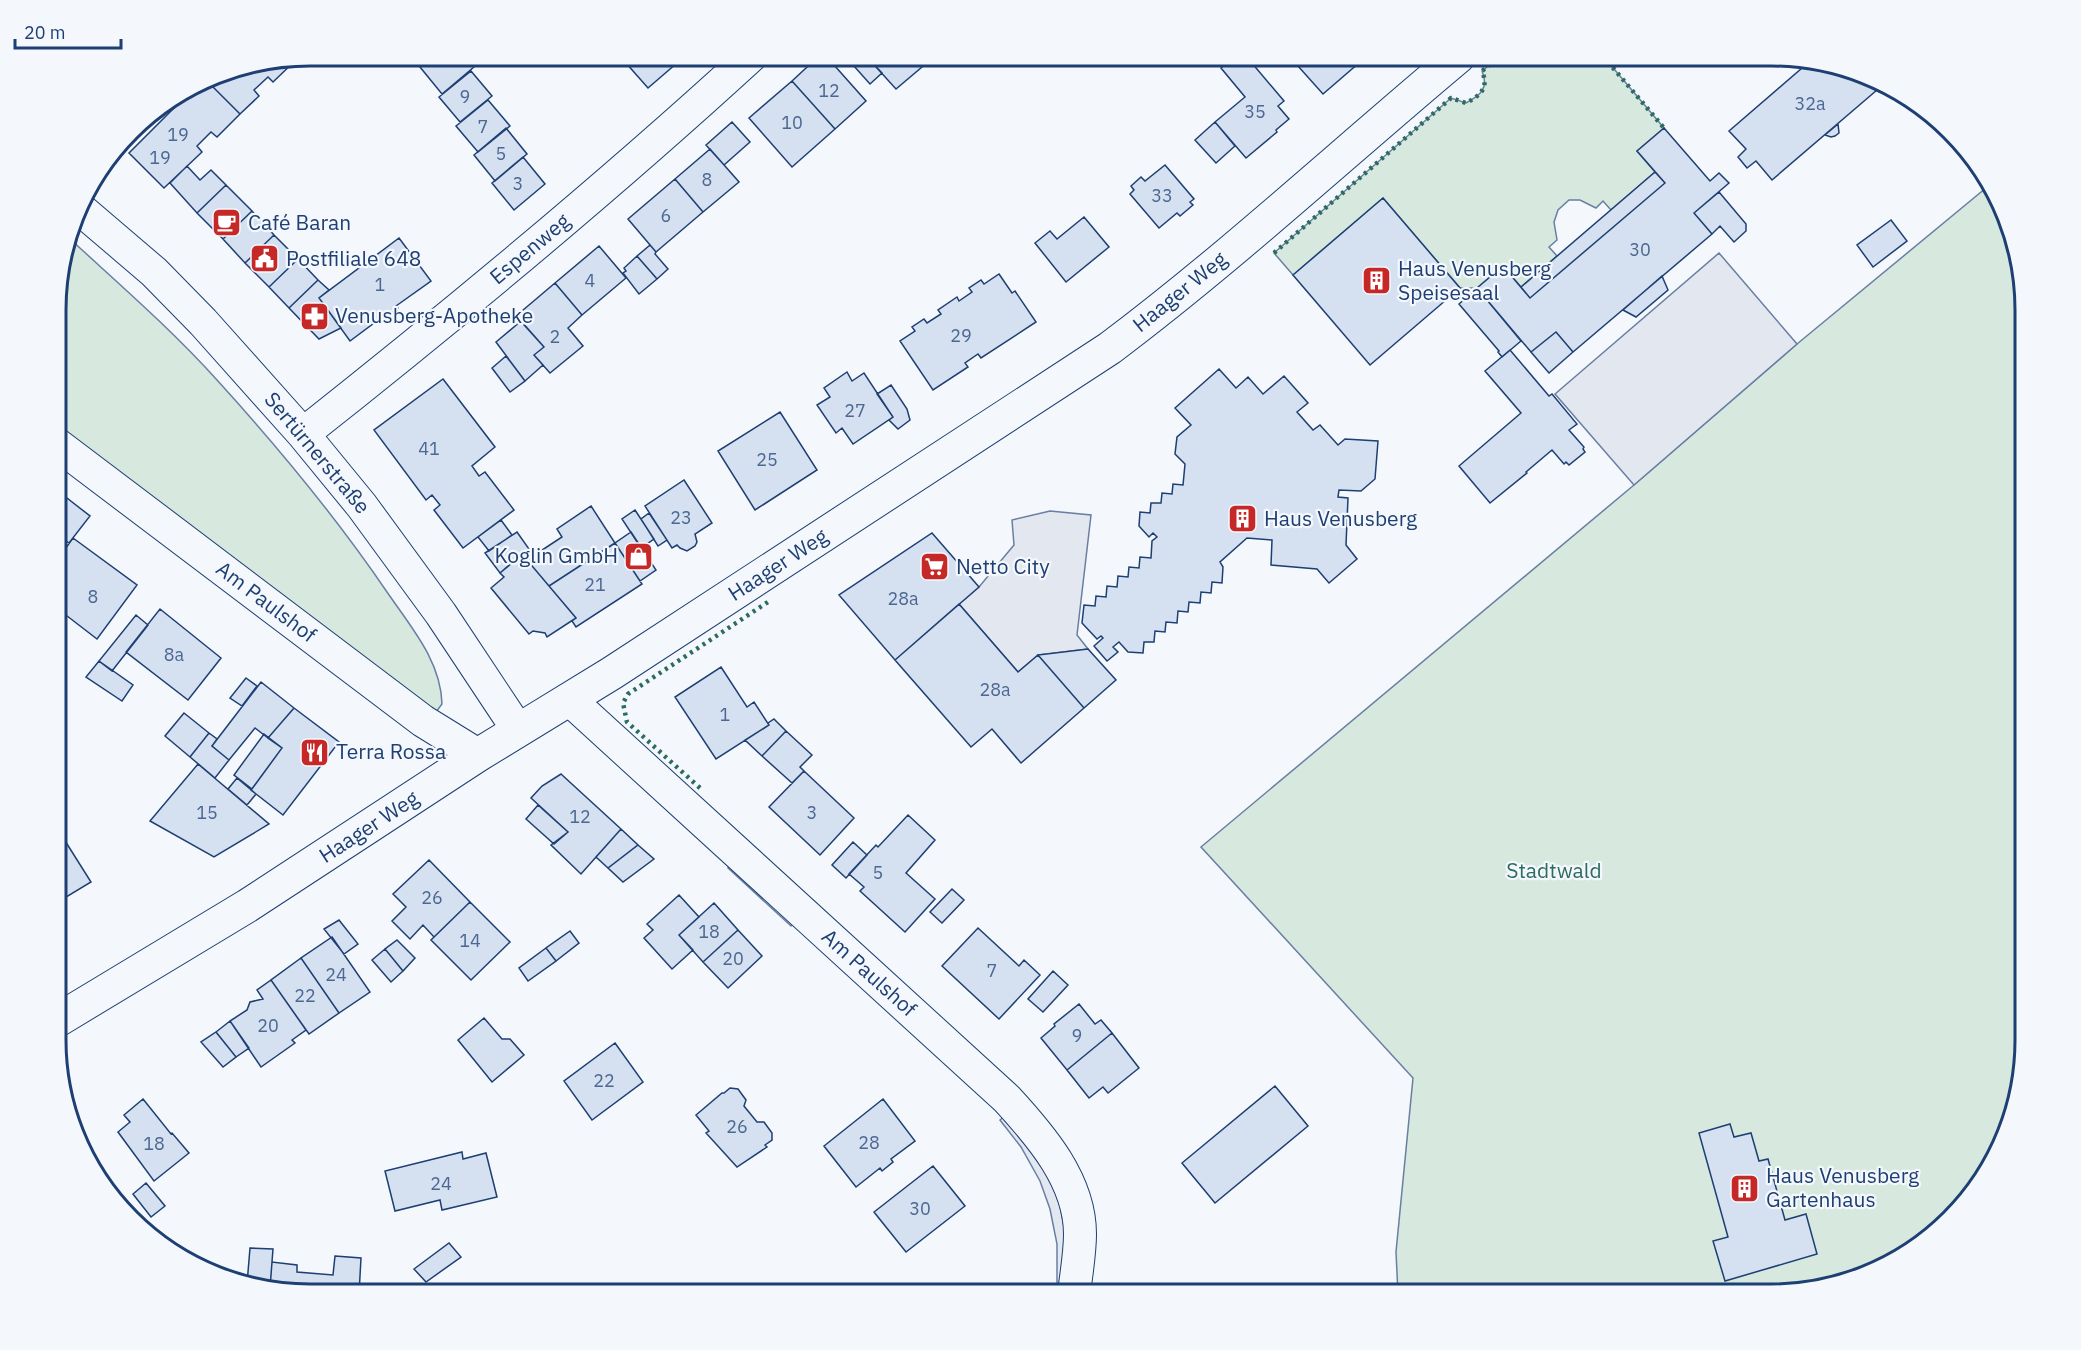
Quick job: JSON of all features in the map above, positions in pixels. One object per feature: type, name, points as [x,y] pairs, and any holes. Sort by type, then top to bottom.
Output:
[{"type":"street","name":"Espenweg","points":[[303,434],[414,346],[648,150],[740,66]]},
{"type":"street","name":"Haager Weg","points":[[66,1015],[247,906],[1110,348],[1227,255],[1447,66]]},
{"type":"street","name":"Sertürnerstraße","points":[[86,214],[154,272],[203,322],[303,434],[362,506],[441,614],[518,730]]},
{"type":"street","name":"Am Paulshof","points":[[66,451],[423,720],[478,755]]},
{"type":"street","name":"Am Paulshof","points":[[570,699],[1007,1099],[1036,1130],[1063,1173],[1075,1201],[1080,1233],[1075,1284]]},
{"type":"green space","points":[[1488,66],[1611,66],[1664,128],[1637,151],[1655,172],[1611,210],[1603,201],[1596,208],[1580,200],[1569,200],[1558,210],[1554,222],[1557,240],[1549,247],[1557,256],[1521,287],[1503,266],[1477,288],[1460,288],[1383,198],[1293,275],[1274,253],[1451,98],[1466,103],[1480,94],[1485,82],[1482,71]]},
{"type":"green space","name":"Stadtwald","points":[[1983,190],[1996,216],[2007,247],[2013,278],[2015,310],[2015,1040],[2013,1072],[2007,1103],[1996,1134],[1965,1189],[1932,1224],[1907,1243],[1879,1259],[1834,1276],[1803,1282],[1771,1284],[1398,1284],[1396,1252],[1413,1078],[1201,847],[1634,485],[1797,344]]},
{"type":"green space","points":[[75,244],[182,343],[262,431],[327,510],[368,564],[423,645],[440,688],[442,704],[436,712],[66,438],[66,310],[68,278]]},
{"type":"shaded area","points":[[1719,253],[1797,344],[1634,485],[1555,394]]},
{"type":"shaded area","points":[[1050,511],[1091,515],[1077,635],[1088,649],[1038,655],[1018,672],[959,604],[979,587],[1014,545],[1012,520]]},
{"type":"shaded area","points":[[734,861],[797,919],[791,926],[728,868]]},
{"type":"shaded area","points":[[1007,1114],[1049,1176],[1060,1206],[1067,1243],[1069,1284],[1057,1284],[1057,1244],[1050,1209],[1040,1181],[1021,1147],[1000,1120]]},
{"type":"building","points":[[473,66],[474,67],[442,94],[420,67]]},
{"type":"building","points":[[629,66],[674,66],[648,88]]},
{"type":"building","points":[[808,66],[835,66],[866,101],[835,129],[792,81]]},
{"type":"building","points":[[854,66],[875,66],[882,73],[870,84]]},
{"type":"building","points":[[875,66],[923,66],[896,89]]},
{"type":"building","points":[[1224,66],[1254,66],[1284,101],[1278,106],[1289,119],[1246,158],[1215,122],[1245,97],[1221,68]]},
{"type":"building","points":[[1298,66],[1355,66],[1323,94]]},
{"type":"building","points":[[288,67],[273,82],[268,77],[254,90],[259,96],[240,114],[212,86],[247,74]]},
{"type":"building","points":[[1802,68],[1834,74],[1877,90],[1772,180],[1756,161],[1747,168],[1738,157],[1746,149],[1729,131]]},
{"type":"building","points":[[471,71],[492,96],[460,122],[439,97]]},
{"type":"building","points":[[792,81],[835,129],[792,167],[749,118]]},
{"type":"building","points":[[212,86],[240,114],[217,137],[211,132],[197,146],[202,152],[164,188],[129,153],[176,106]]},
{"type":"building","points":[[488,100],[510,126],[478,152],[456,126]]},
{"type":"building","points":[[732,122],[750,142],[724,165],[706,145]]},
{"type":"building","points":[[1215,122],[1235,146],[1216,163],[1195,140]]},
{"type":"building","points":[[1838,124],[1839,133],[1831,137],[1825,135]]},
{"type":"building","points":[[506,128],[527,154],[495,181],[474,155]]},
{"type":"building","points":[[1664,128],[1710,181],[1719,173],[1729,183],[1694,213],[1712,234],[1573,352],[1556,332],[1531,352],[1477,288],[1503,266],[1530,298],[1665,183],[1637,151]]},
{"type":"building","points":[[710,149],[739,182],[703,212],[675,179]]},
{"type":"building","points":[[523,157],[545,184],[514,210],[492,183]]},
{"type":"building","points":[[1165,165],[1194,199],[1190,202],[1193,205],[1180,216],[1177,213],[1159,228],[1130,194],[1134,190],[1131,186],[1141,177],[1145,181]]},
{"type":"building","points":[[187,166],[200,180],[211,170],[226,185],[197,213],[170,183]]},
{"type":"building","points":[[1655,172],[1665,183],[1530,298],[1521,287]]},
{"type":"building","points":[[675,179],[703,212],[656,252],[628,219]]},
{"type":"building","points":[[226,185],[252,211],[223,239],[197,213]]},
{"type":"building","points":[[1719,192],[1746,224],[1746,231],[1734,242],[1720,226],[1712,234],[1694,213]]},
{"type":"building","name":"Haus Venusberg Speisesaal","points":[[1383,198],[1460,288],[1370,365],[1293,275]]},
{"type":"building","points":[[252,211],[274,235],[245,263],[223,239]]},
{"type":"building","points":[[1084,217],[1109,247],[1066,282],[1035,243],[1050,231],[1057,239]]},
{"type":"building","points":[[1891,220],[1907,241],[1873,267],[1857,245]]},
{"type":"building","points":[[274,235],[298,259],[269,287],[245,263]]},
{"type":"building","points":[[399,238],[431,281],[396,306],[398,308],[386,317],[385,315],[350,341],[319,298]]},
{"type":"building","points":[[650,245],[668,269],[657,279],[637,256]]},
{"type":"building","points":[[599,246],[626,278],[582,315],[555,283]]},
{"type":"building","points":[[637,256],[657,279],[639,294],[623,273],[626,271],[624,268]]},
{"type":"building","points":[[298,259],[318,280],[289,308],[269,287]]},
{"type":"building","points":[[999,274],[1012,293],[1015,291],[1036,322],[981,358],[978,354],[965,363],[968,367],[933,390],[900,341],[915,331],[912,327],[924,319],[927,323],[941,314],[938,310],[957,297],[959,301],[972,292],[969,288],[981,280],[984,284]]},
{"type":"building","points":[[1662,276],[1668,290],[1636,317],[1623,310]]},
{"type":"building","name":"Venusberg-Apotheke","points":[[318,280],[329,290],[319,298],[341,328],[319,339],[289,308]]},
{"type":"building","points":[[555,283],[582,315],[568,328],[583,346],[550,373],[534,355],[544,347],[516,316]]},
{"type":"building","points":[[1477,288],[1521,341],[1502,357],[1459,304]]},
{"type":"building","points":[[521,321],[544,347],[534,355],[543,365],[525,381],[496,342]]},
{"type":"building","points":[[1556,332],[1573,352],[1549,373],[1531,352]]},
{"type":"building","points":[[1510,350],[1549,396],[1552,394],[1577,424],[1569,430],[1584,447],[1585,452],[1569,465],[1566,462],[1564,464],[1552,450],[1490,503],[1459,466],[1521,413],[1485,371]]},
{"type":"building","points":[[506,356],[525,381],[510,392],[492,368]]},
{"type":"building","name":"Haus Venusberg","points":[[1219,369],[1236,388],[1248,377],[1263,394],[1284,376],[1308,403],[1297,412],[1313,430],[1320,425],[1338,445],[1345,439],[1378,441],[1375,479],[1361,491],[1339,490],[1338,497],[1348,498],[1346,545],[1357,559],[1329,583],[1317,569],[1271,565],[1272,540],[1247,538],[1220,562],[1223,567],[1222,583],[1212,582],[1211,593],[1201,592],[1200,603],[1189,602],[1188,612],[1178,611],[1177,623],[1166,622],[1165,632],[1155,631],[1154,642],[1144,642],[1143,653],[1128,652],[1119,642],[1113,647],[1118,652],[1107,661],[1094,646],[1103,638],[1101,636],[1097,639],[1082,623],[1084,605],[1095,606],[1096,596],[1106,597],[1107,586],[1117,587],[1118,576],[1128,577],[1129,567],[1139,568],[1140,557],[1151,558],[1152,541],[1157,537],[1153,533],[1149,537],[1139,526],[1140,512],[1150,513],[1151,503],[1161,503],[1162,493],[1172,494],[1173,484],[1183,485],[1185,464],[1175,454],[1177,437],[1191,425],[1175,408]]},
{"type":"building","points":[[847,372],[852,381],[864,373],[893,417],[853,444],[842,428],[836,433],[817,405],[830,397],[824,388]]},
{"type":"building","points":[[443,379],[495,447],[472,466],[479,476],[485,472],[514,510],[463,548],[434,510],[440,505],[432,495],[426,500],[374,430]]},
{"type":"building","points":[[891,385],[907,409],[910,420],[898,429],[889,420],[893,417],[877,394]]},
{"type":"building","points":[[780,412],[817,470],[755,510],[718,451]]},
{"type":"building","points":[[684,480],[712,523],[695,534],[697,542],[687,551],[677,545],[672,548],[645,506]]},
{"type":"building","points":[[66,497],[90,516],[69,543],[66,541]]},
{"type":"building","points":[[591,506],[615,543],[549,586],[527,560],[562,537],[557,529]]},
{"type":"building","points":[[635,510],[654,539],[641,548],[622,519]]},
{"type":"building","points":[[649,513],[667,540],[658,546],[641,519]]},
{"type":"building","points":[[501,520],[512,535],[489,551],[478,537]]},
{"type":"building","points":[[517,532],[529,549],[500,573],[485,553]]},
{"type":"building","points":[[631,532],[656,570],[640,581],[615,543]]},
{"type":"building","points":[[932,533],[979,587],[895,660],[839,595]]},
{"type":"building","points":[[73,538],[137,585],[97,639],[66,615],[66,548]]},
{"type":"building","points":[[615,543],[642,584],[576,627],[572,621],[576,618],[549,586]]},
{"type":"building","points":[[522,554],[576,618],[547,637],[545,633],[533,631],[529,634],[491,588],[504,577],[500,573]]},
{"type":"building","points":[[959,604],[1018,672],[1038,655],[1084,708],[1021,763],[992,729],[971,747],[895,660]]},
{"type":"building","points":[[160,609],[221,658],[188,700],[126,652]]},
{"type":"building","points":[[136,615],[148,625],[112,671],[99,661]]},
{"type":"building","points":[[1088,649],[1116,680],[1084,708],[1038,655]]},
{"type":"building","points":[[99,661],[133,685],[122,701],[86,677]]},
{"type":"building","points":[[721,667],[747,707],[754,702],[769,725],[716,759],[675,697]]},
{"type":"building","points":[[246,678],[257,686],[242,706],[230,698]]},
{"type":"building","points":[[261,682],[294,708],[268,738],[255,728],[229,760],[212,746]]},
{"type":"building","points":[[294,708],[339,742],[283,815],[251,790],[282,748],[268,738]]},
{"type":"building","points":[[184,713],[209,733],[190,757],[165,736]]},
{"type":"building","points":[[774,719],[786,731],[762,756],[745,740],[769,725],[768,723]]},
{"type":"building","points":[[786,731],[812,755],[800,767],[804,771],[792,783],[762,756]]},
{"type":"building","points":[[209,733],[217,739],[212,746],[229,760],[215,778],[190,757]]},
{"type":"building","points":[[264,734],[282,748],[252,789],[234,775]]},
{"type":"building","points":[[198,764],[269,824],[214,857],[150,821]]},
{"type":"building","points":[[804,771],[854,818],[820,855],[769,807]]},
{"type":"building","points":[[561,774],[621,829],[581,874],[551,845],[568,832],[531,798],[542,786]]},
{"type":"building","points":[[237,778],[256,794],[247,805],[228,789]]},
{"type":"building","points":[[538,805],[568,832],[554,844],[526,819]]},
{"type":"building","points":[[908,815],[935,840],[906,873],[935,899],[905,932],[860,891],[864,887],[849,874]]},
{"type":"building","points":[[621,829],[638,845],[608,868],[596,857]]},
{"type":"building","points":[[66,842],[91,882],[66,897]]},
{"type":"building","points":[[853,842],[867,855],[846,878],[832,865]]},
{"type":"building","points":[[638,845],[654,859],[623,882],[608,868]]},
{"type":"building","points":[[429,860],[470,902],[434,937],[423,925],[410,939],[392,921],[406,907],[393,894]]},
{"type":"building","points":[[952,889],[964,900],[942,923],[930,912]]},
{"type":"building","points":[[679,895],[699,917],[679,935],[693,950],[672,969],[644,938],[653,930],[647,924]]},
{"type":"building","points":[[470,902],[510,942],[471,980],[431,940]]},
{"type":"building","points":[[714,903],[738,930],[703,962],[679,935]]},
{"type":"building","points":[[339,920],[358,944],[344,954],[324,929]]},
{"type":"building","points":[[978,928],[1019,966],[1024,960],[1040,975],[999,1019],[942,966]]},
{"type":"building","points":[[738,930],[762,956],[728,988],[703,962]]},
{"type":"building","points":[[570,931],[579,943],[556,961],[546,948]]},
{"type":"building","points":[[332,937],[370,992],[339,1013],[301,958]]},
{"type":"building","points":[[397,940],[415,958],[403,971],[385,949]]},
{"type":"building","points":[[546,948],[556,961],[528,981],[519,968]]},
{"type":"building","points":[[385,949],[403,971],[391,982],[372,960]]},
{"type":"building","points":[[301,958],[339,1013],[309,1034],[271,980]]},
{"type":"building","points":[[1053,971],[1068,985],[1043,1012],[1028,999]]},
{"type":"building","points":[[271,980],[306,1030],[292,1040],[295,1043],[261,1067],[230,1021],[247,1010],[250,1002],[263,999],[257,990]]},
{"type":"building","points":[[1079,1004],[1095,1024],[1101,1020],[1112,1033],[1067,1070],[1041,1038]]},
{"type":"building","points":[[484,1018],[502,1039],[510,1039],[524,1055],[492,1082],[458,1040]]},
{"type":"building","points":[[230,1021],[249,1048],[236,1057],[216,1032]]},
{"type":"building","points":[[216,1032],[236,1057],[223,1067],[201,1042]]},
{"type":"building","points":[[1112,1033],[1139,1068],[1108,1093],[1103,1087],[1089,1098],[1067,1070]]},
{"type":"building","points":[[615,1043],[643,1082],[592,1120],[564,1081]]},
{"type":"building","points":[[1275,1086],[1308,1126],[1215,1203],[1182,1163]]},
{"type":"building","points":[[730,1088],[738,1089],[746,1100],[744,1106],[757,1122],[764,1122],[772,1133],[772,1140],[765,1145],[767,1147],[737,1167],[706,1133],[709,1131],[696,1115]]},
{"type":"building","points":[[143,1099],[189,1153],[154,1181],[118,1132],[130,1122],[124,1115]]},
{"type":"building","points":[[883,1099],[915,1141],[891,1159],[893,1162],[882,1171],[880,1168],[856,1187],[824,1146]]},
{"type":"building","name":"Haus Venusberg Gartenhaus","points":[[1730,1124],[1734,1137],[1751,1133],[1759,1161],[1768,1159],[1785,1220],[1806,1214],[1817,1254],[1725,1281],[1713,1241],[1728,1237],[1699,1133]]},
{"type":"building","points":[[462,1152],[463,1159],[486,1153],[497,1197],[442,1210],[440,1200],[395,1211],[385,1171]]},
{"type":"building","points":[[933,1166],[965,1206],[906,1252],[874,1212]]},
{"type":"building","points":[[146,1183],[165,1206],[151,1217],[133,1194]]},
{"type":"building","points":[[449,1243],[461,1257],[426,1282],[414,1269]]},
{"type":"building","points":[[250,1248],[273,1249],[271,1281],[248,1276]]},
{"type":"building","points":[[335,1256],[361,1258],[360,1284],[310,1284],[271,1281],[272,1262],[297,1265],[297,1272],[333,1275]]},
{"type":"hedge","points":[[1274,253],[1451,98],[1466,103],[1480,94],[1485,82],[1482,71],[1488,66]]},
{"type":"hedge","points":[[1611,66],[1664,128]]},
{"type":"hedge","points":[[700,788],[627,722],[623,703],[628,694],[771,600]]},
{"type":"place","name":"Café Baran","points":[[227,223]]},
{"type":"place","name":"Postfiliale 648","points":[[265,259]]},
{"type":"place","name":"Haus Venusberg Speisesaal","points":[[1377,281]]},
{"type":"place","name":"Venusberg-Apotheke","points":[[314,316]]},
{"type":"place","name":"Haus Venusberg","points":[[1243,519]]},
{"type":"place","name":"Koglin GmbH","points":[[639,556]]},
{"type":"place","name":"Netto City","points":[[935,567]]},
{"type":"place","name":"Terra Rossa","points":[[315,752]]},
{"type":"place","name":"Haus Venusberg Gartenhaus","points":[[1745,1188]]}]
